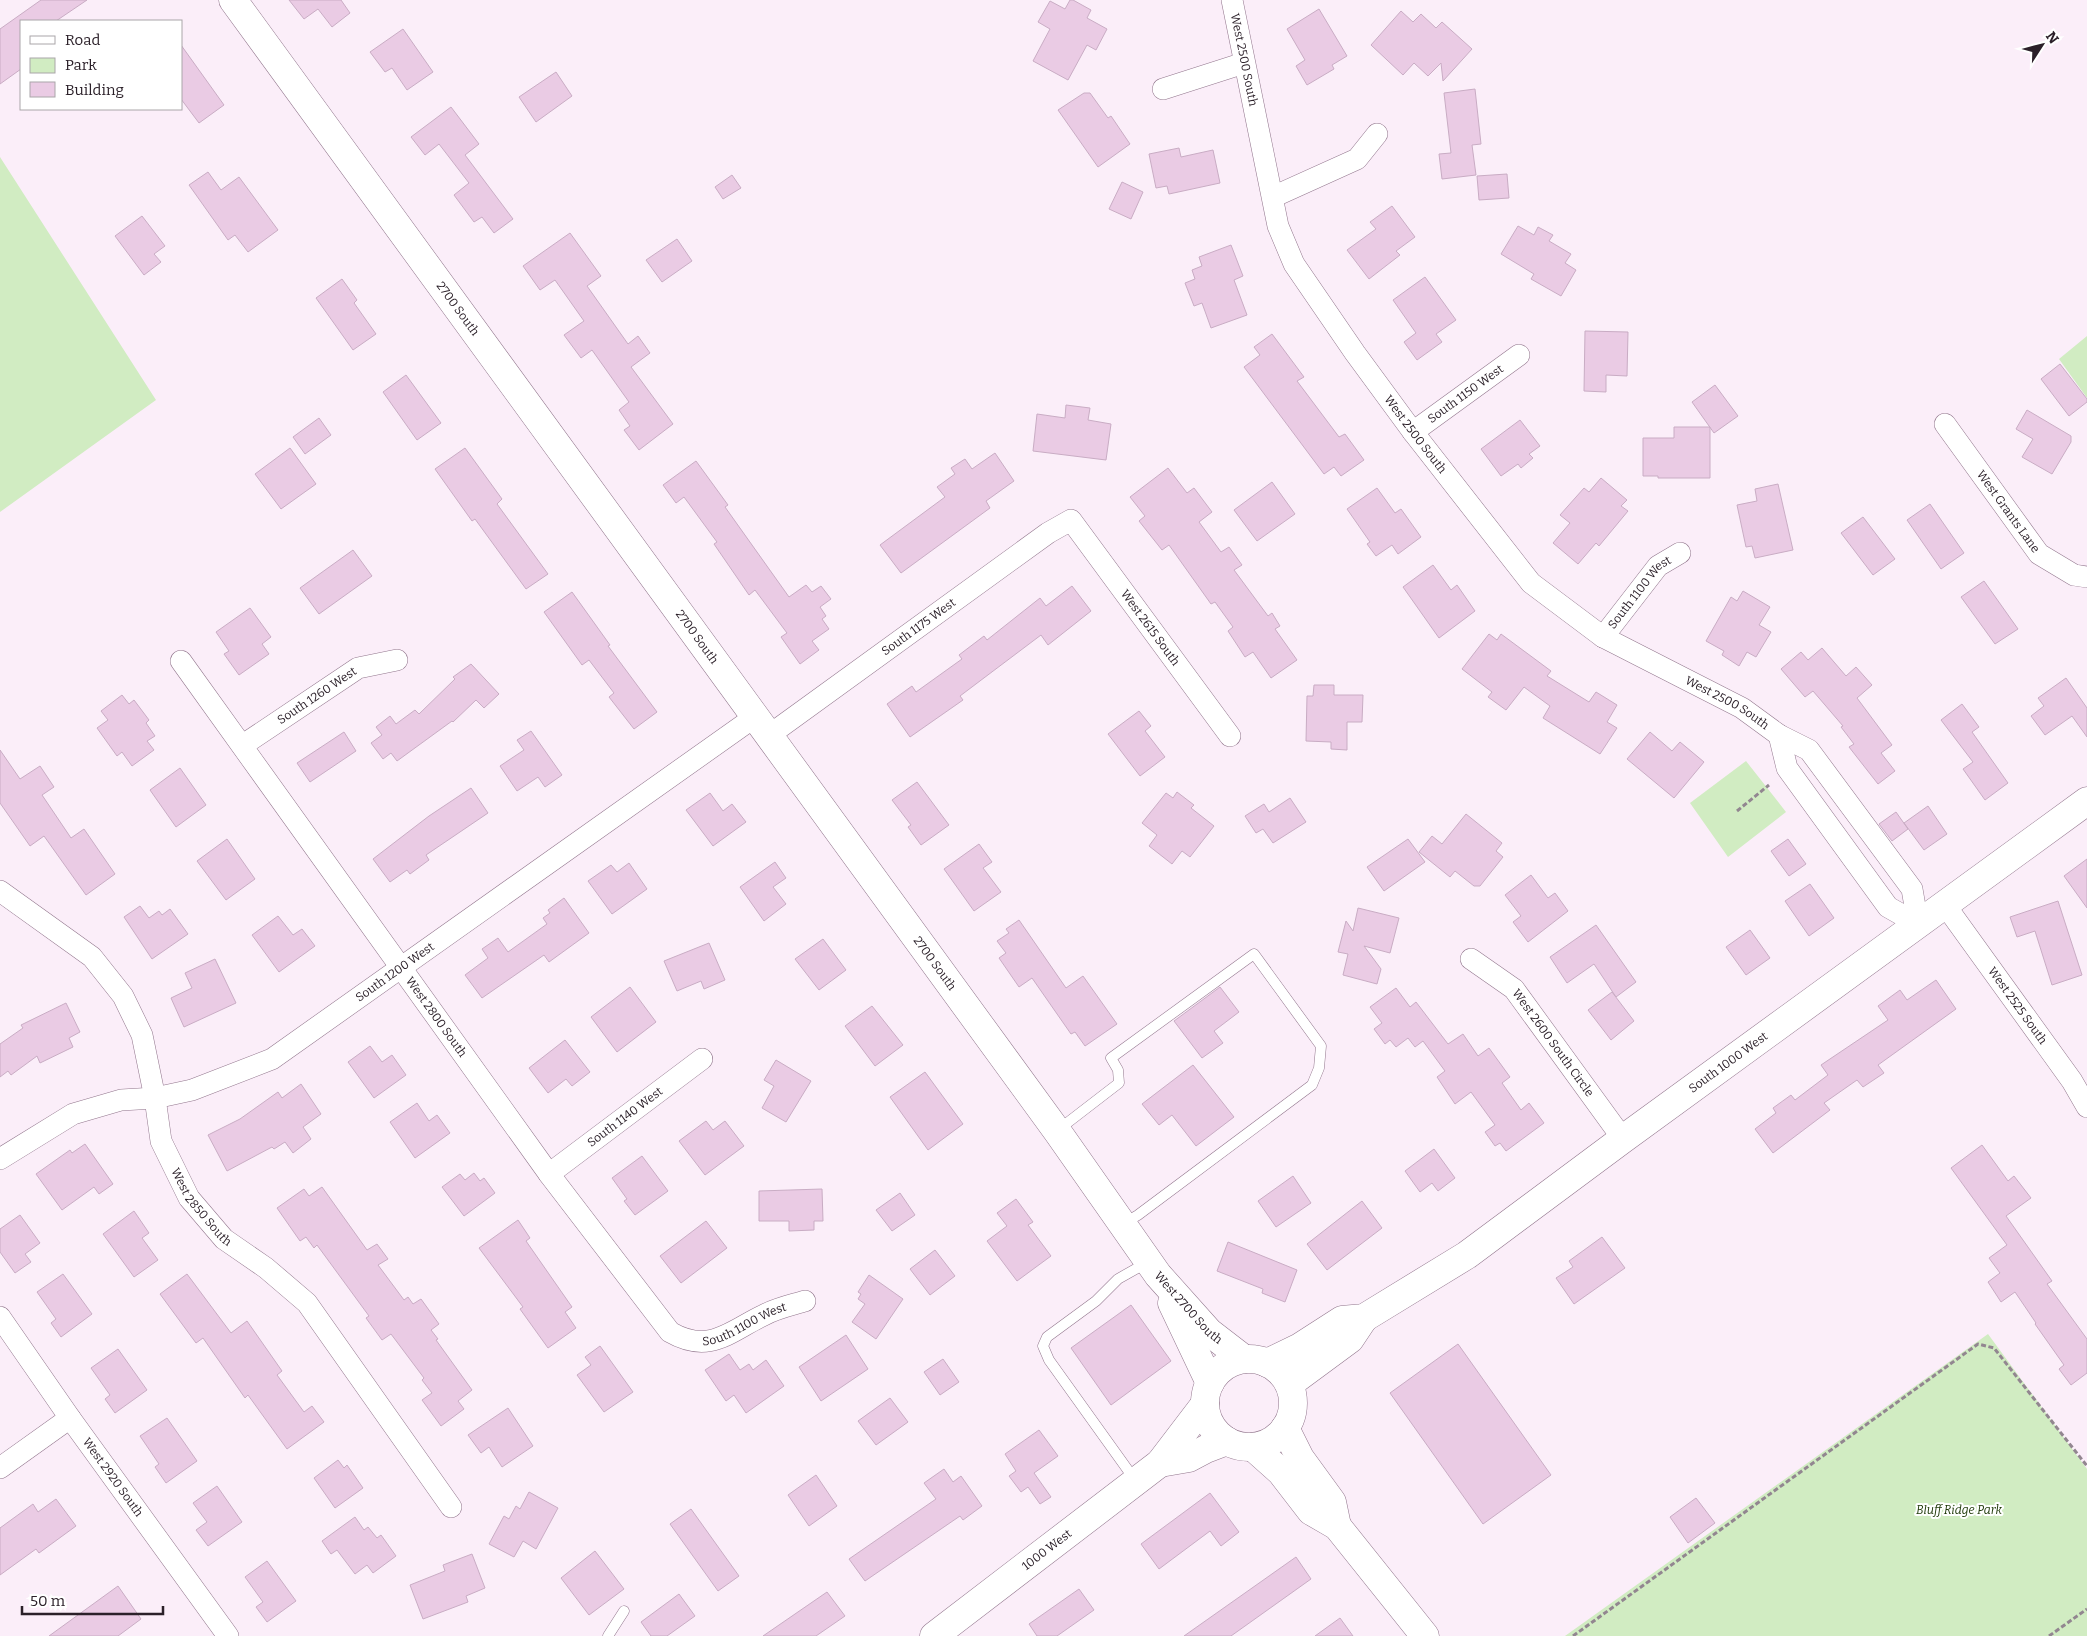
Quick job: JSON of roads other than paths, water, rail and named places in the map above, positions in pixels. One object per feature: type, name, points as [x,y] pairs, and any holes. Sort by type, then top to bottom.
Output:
[{"type":"main road","name":"2700 South","points":[[232,0],[1057,1131],[1153,1268]]},
{"type":"main road","name":"South 1000 West","points":[[1289,1384],[1350,1339],[1364,1318],[1467,1255],[2087,801]]},
{"type":"main road","name":"West 2700 South","points":[[1153,1268],[1209,1332],[1256,1361]]},
{"type":"main road","name":"West 2700 South","points":[[1153,1268],[1207,1394]]},
{"type":"main road","name":"South 1000 West","points":[[1256,1361],[1300,1347],[1342,1320],[1364,1318]]},
{"type":"main road","points":[[1256,1361],[1278,1370],[1289,1384],[1292,1404],[1291,1416],[1285,1428],[1271,1440],[1206,1449],[1189,1458],[1160,1464],[1224,1366],[1256,1361]]},
{"type":"main road","points":[[1207,1394],[1207,1415],[1218,1434],[1240,1444],[1281,1472],[1311,1512],[1337,1526],[1425,1636]]},
{"type":"main road","points":[[1285,1428],[1300,1458],[1332,1502],[1337,1526]]},
{"type":"main road","name":"1000 West","points":[[934,1636],[1135,1481],[1160,1464]]},
{"type":"street","name":"West 2500 South","points":[[1232,0],[1278,226],[1294,264],[1355,353],[1413,432],[1531,583],[1602,637],[1742,708],[1780,735],[1809,750],[1912,890],[1918,924]]},
{"type":"street","points":[[1163,89],[1244,63]]},
{"type":"street","points":[[1272,196],[1357,159],[1377,134]]},
{"type":"street","name":"South 1150 West","points":[[1413,432],[1519,355]]},
{"type":"street","name":"West Grants Lane","points":[[1945,424],[2040,554],[2074,574],[2087,577]]},
{"type":"street","name":"South 1175 West","points":[[762,726],[1048,533],[1071,520]]},
{"type":"street","name":"West 2615 South","points":[[1071,520],[1230,736]]},
{"type":"street","name":"South 1100 West","points":[[1602,637],[1658,566],[1680,553]]},
{"type":"street","name":"South 1260 West","points":[[243,745],[358,668],[397,660]]},
{"type":"street","name":"West 2800 South","points":[[181,661],[243,745],[548,1174],[670,1332],[683,1339]]},
{"type":"street","name":"South 1200 West","points":[[0,1159],[73,1114],[121,1100],[155,1098],[192,1090],[272,1058],[573,846],[762,726]]},
{"type":"street","name":"West 2500 South","points":[[1780,735],[1787,768],[1888,907],[1918,924]]},
{"type":"street","name":"West 2850 South","points":[[0,891],[92,956],[123,996],[142,1035],[155,1098],[161,1141],[189,1198],[224,1239],[266,1268],[307,1303],[451,1507]]},
{"type":"street","name":"West 2525 South","points":[[1945,904],[2072,1082],[2087,1107]]},
{"type":"street","name":"West 2600 South Circle","points":[[1471,959],[1514,989],[1623,1139]]},
{"type":"street","name":"South 1140 West","points":[[548,1174],[702,1059]]},
{"type":"street","name":"South 1100 West","points":[[683,1339],[702,1341],[722,1339],[765,1314],[805,1301]]},
{"type":"street","name":"West 2920 South","points":[[0,1317],[219,1633]]},
{"type":"street","points":[[0,1468],[70,1418]]},
{"type":"lane","points":[[1057,1131],[1119,1083],[1118,1070],[1112,1058],[1254,954],[1321,1046],[1319,1068],[1312,1085],[1145,1210],[1122,1224]]},
{"type":"lane","points":[[1135,1481],[1049,1360],[1043,1346],[1048,1337],[1096,1301],[1118,1280],[1153,1268]]},
{"type":"lane","points":[[608,1636],[624,1611]]},
{"type":"park label","name":"Bluff Ridge Park","points":[[1959,1510]]}]
